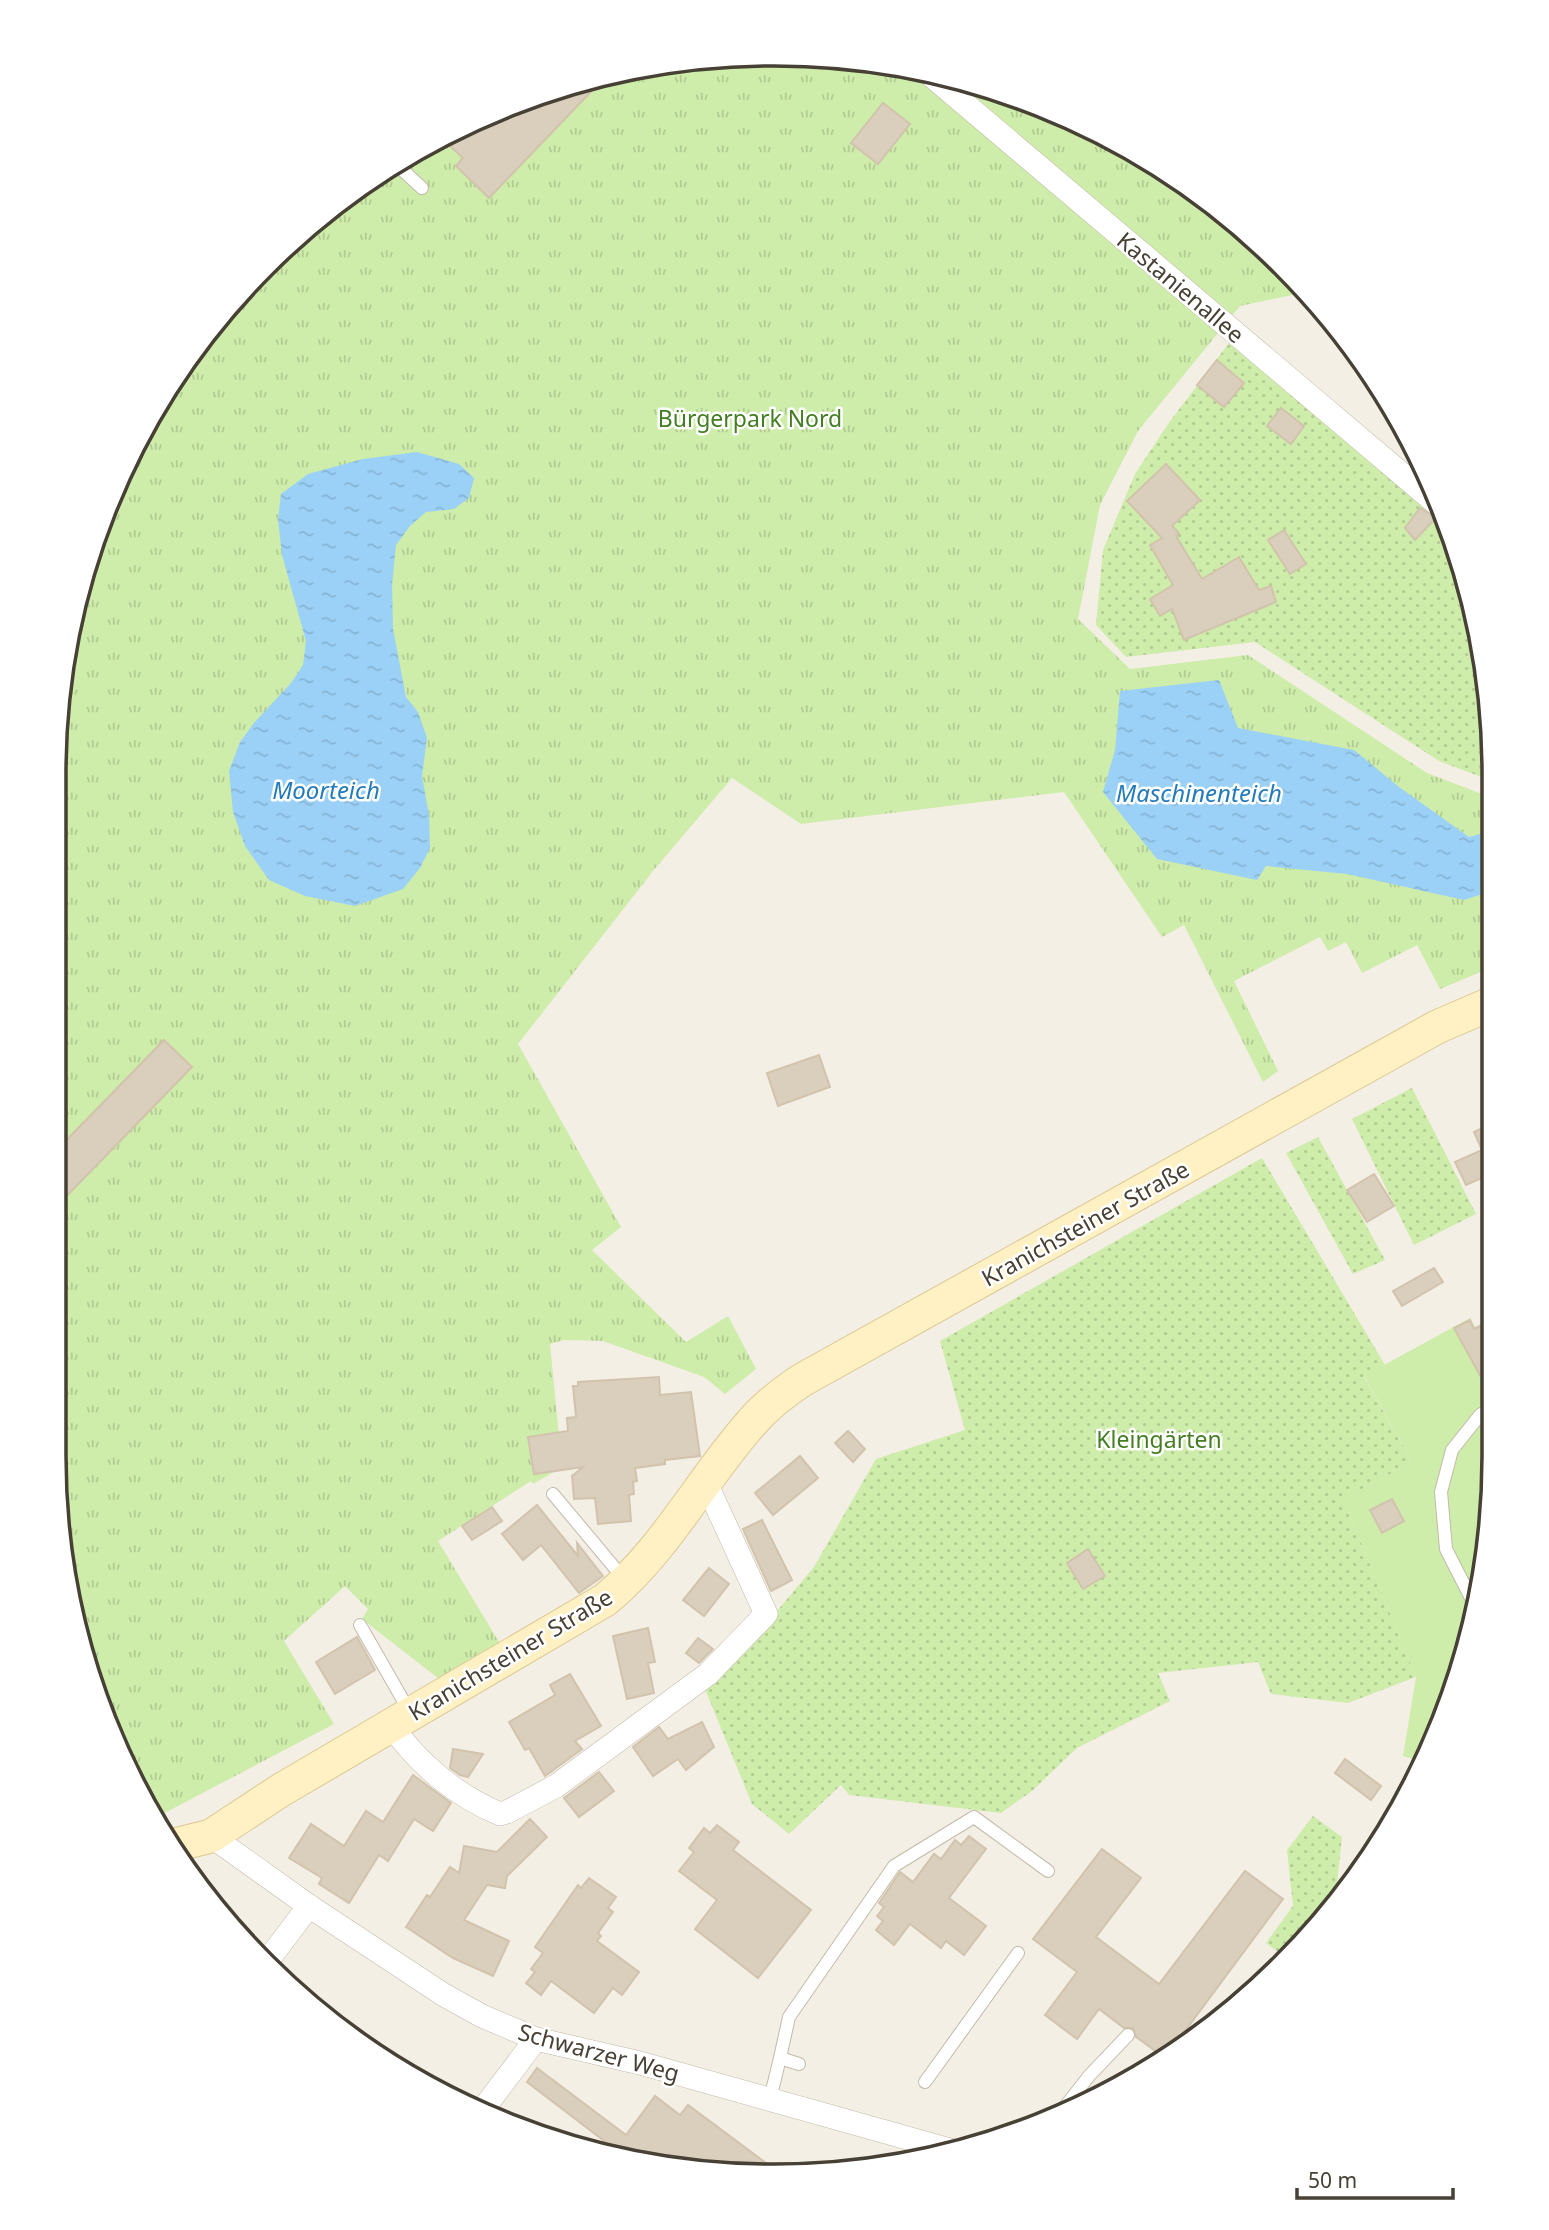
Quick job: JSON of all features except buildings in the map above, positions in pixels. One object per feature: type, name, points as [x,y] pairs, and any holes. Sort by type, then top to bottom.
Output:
[{"type":"main road","name":"Kranichsteiner Straße","points":[[182,1843],[211,1836],[281,1790],[605,1600],[627,1582],[660,1544],[752,1421],[775,1399],[802,1380],[1437,1027],[1482,1008]]},
{"type":"street","name":"Kastanienallee","points":[[946,88],[1424,493]]},
{"type":"street","name":"Kranichsteiner Straße","points":[[402,1720],[402,1741],[443,1782],[500,1814],[556,1786],[708,1674],[766,1614],[706,1483]]},
{"type":"street","name":"Schwarzer Weg","points":[[211,1836],[309,1906],[444,1995],[482,2016],[536,2039],[640,2063],[933,2145]]},
{"type":"street","points":[[273,1955],[309,1906]]},
{"type":"street","points":[[488,2103],[536,2039]]},
{"type":"lane","points":[[404,172],[422,188]]},
{"type":"lane","points":[[1469,1594],[1446,1549],[1441,1492],[1452,1450],[1482,1414]]},
{"type":"lane","points":[[553,1494],[627,1582]]},
{"type":"lane","points":[[360,1625],[402,1720]]},
{"type":"lane","points":[[770,2099],[789,2017],[894,1866],[974,1817],[1048,1871]]},
{"type":"lane","points":[[925,2082],[1018,1953]]},
{"type":"lane","points":[[1072,2097],[1128,2035]]},
{"type":"lane","points":[[780,2058],[799,2064]]},
{"type":"green space","name":"Bürgerpark Nord","points":[[774,66],[821,68],[913,80],[1002,104],[1045,120],[1128,161],[1168,186],[1241,242],[1294,294],[1240,306],[1138,431],[1100,505],[1078,619],[1130,669],[1248,655],[1427,773],[1482,794],[1482,971],[1440,989],[1417,945],[1362,973],[1346,942],[1328,951],[1320,937],[1234,981],[1278,1071],[1263,1082],[1184,925],[1162,937],[1064,792],[801,824],[732,778],[653,871],[518,1044],[621,1227],[592,1250],[686,1342],[728,1316],[756,1369],[725,1394],[704,1377],[603,1341],[564,1340],[550,1344],[562,1467],[533,1484],[531,1481],[438,1541],[502,1647],[443,1682],[362,1619],[368,1609],[345,1586],[284,1641],[334,1724],[163,1814],[120,1726],[104,1683],[80,1594],[68,1502],[66,1456],[66,774],[68,728],[80,636],[104,547],[120,504],[161,420],[186,381],[213,343],[274,274],[343,213],[381,186],[421,161],[504,120],[547,104],[636,80],[728,68]]},
{"type":"green space","points":[[1232,339],[1431,509],[1445,547],[1469,636],[1481,728],[1482,777],[1439,761],[1255,642],[1126,657],[1096,625],[1103,550],[1135,474],[1168,424]]},
{"type":"green space","points":[[1412,1088],[1476,1214],[1414,1245],[1352,1119]]},
{"type":"green space","points":[[1318,1137],[1385,1260],[1353,1274],[1286,1153]]},
{"type":"green space","name":"Kleingärten","points":[[1262,1158],[1385,1365],[1364,1377],[1412,1462],[1343,1499],[1416,1677],[1348,1703],[1271,1694],[1258,1662],[1158,1673],[1170,1701],[1077,1748],[1032,1791],[1001,1813],[849,1795],[841,1785],[789,1834],[752,1804],[705,1689],[730,1667],[814,1567],[876,1459],[965,1430],[940,1341]]},
{"type":"green space","points":[[1470,1318],[1482,1339],[1481,1502],[1469,1594],[1445,1683],[1414,1759],[1403,1756],[1416,1677],[1343,1499],[1412,1462],[1364,1376]]},
{"type":"green space","points":[[1313,1816],[1342,1837],[1337,1886],[1279,1952],[1266,1943],[1293,1906],[1287,1850]]},
{"type":"water","name":"Moorteich","points":[[417,452],[459,464],[474,478],[469,498],[454,509],[426,512],[410,526],[396,545],[392,585],[393,629],[406,697],[418,712],[427,738],[422,776],[429,815],[430,848],[420,868],[403,889],[355,906],[305,896],[269,880],[245,846],[233,812],[229,771],[240,742],[291,683],[303,665],[306,641],[282,555],[278,519],[281,494],[308,474],[363,459]]},
{"type":"water","name":"Maschinenteich","points":[[1219,680],[1238,728],[1354,750],[1399,787],[1469,837],[1482,834],[1482,894],[1464,900],[1347,874],[1266,866],[1257,880],[1157,859],[1103,792],[1115,750],[1120,691]]}]
